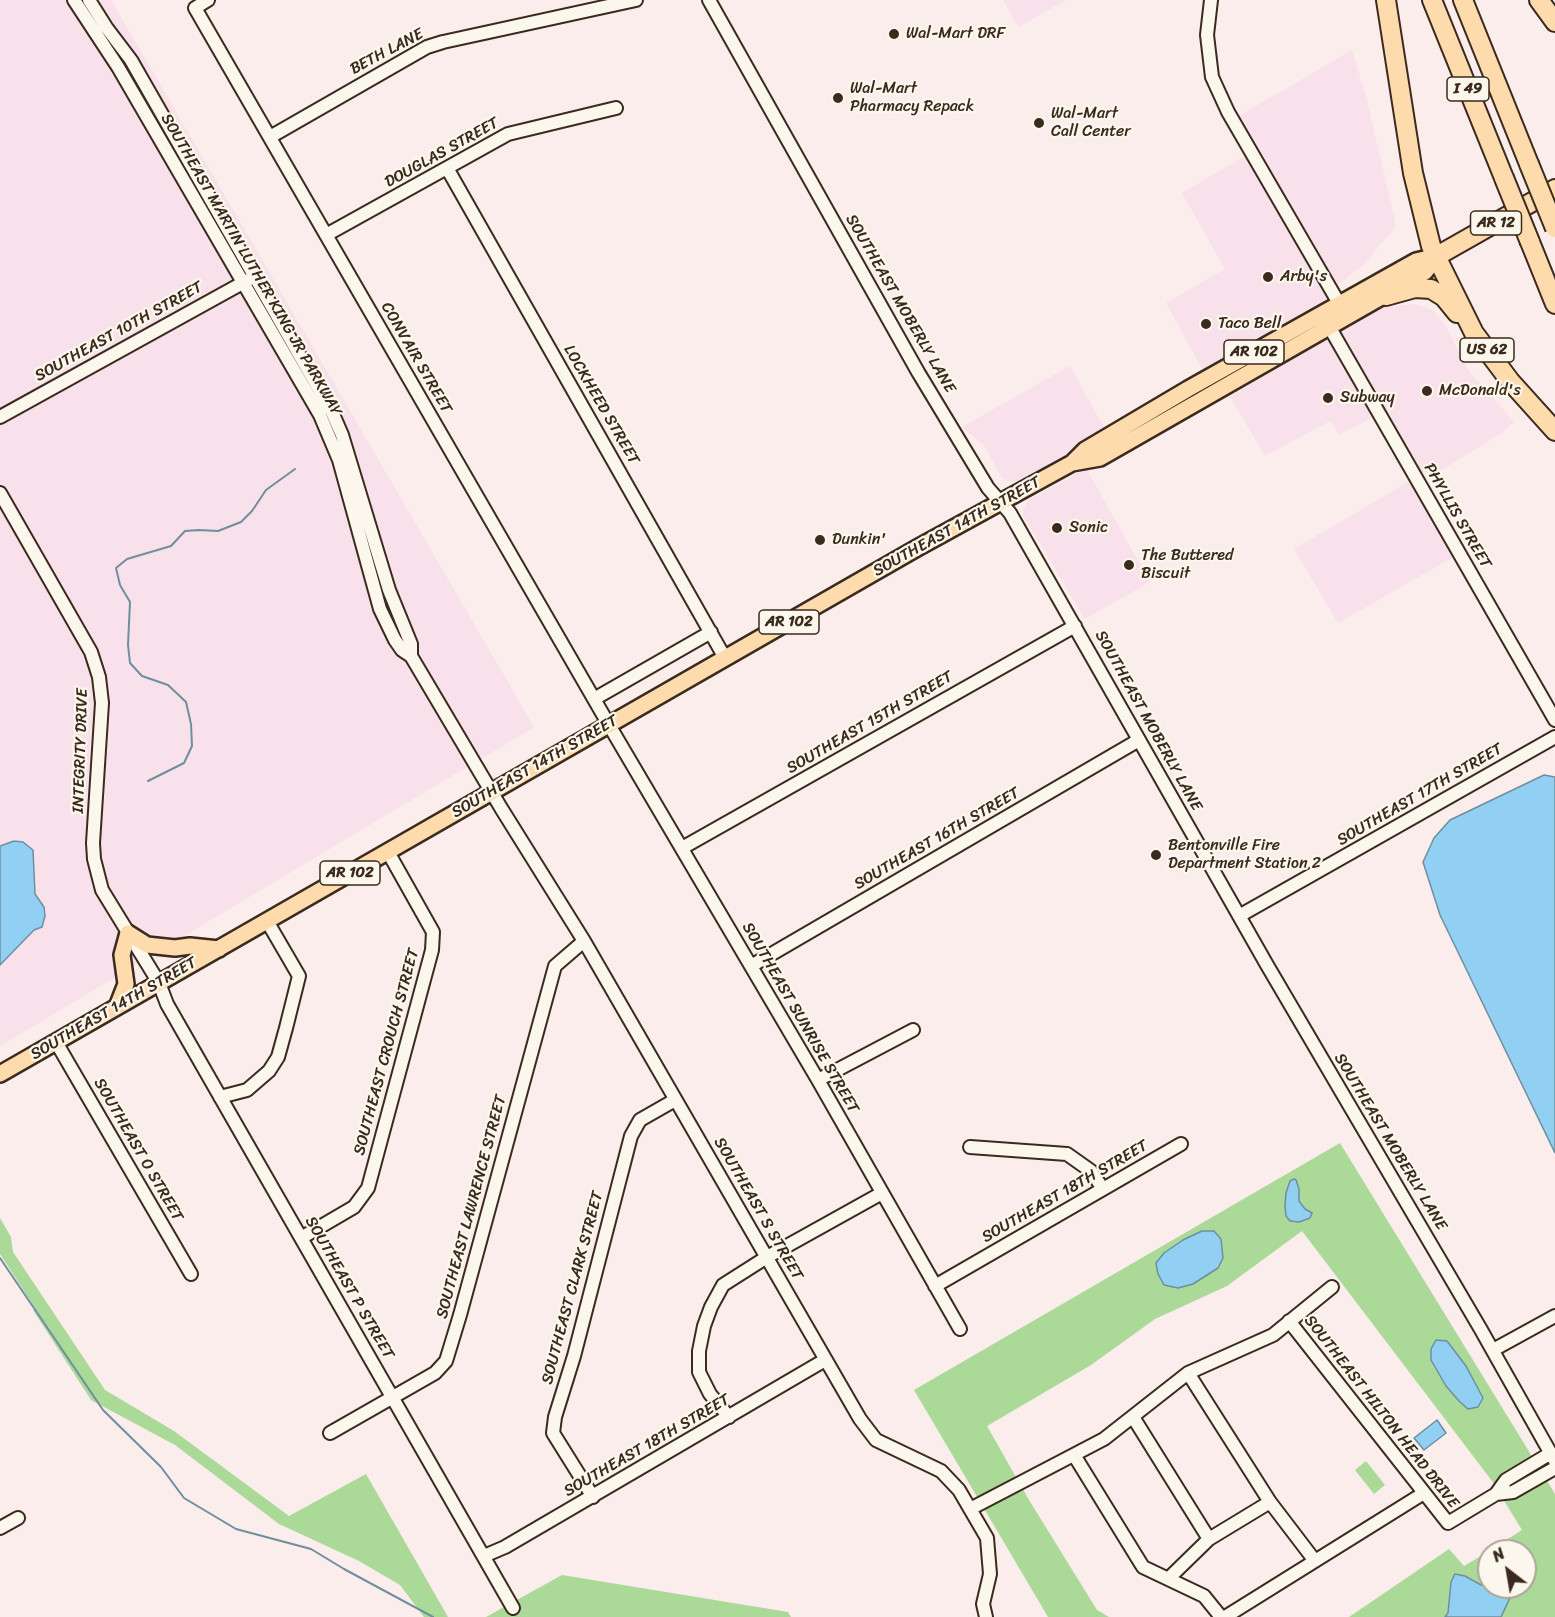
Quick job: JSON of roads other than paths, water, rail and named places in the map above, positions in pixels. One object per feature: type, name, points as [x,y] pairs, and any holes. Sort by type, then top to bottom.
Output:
[{"type":"highway","points":[[1386,0],[1413,173],[1431,246],[1437,256]]},
{"type":"highway","name":"I 49","points":[[1432,0],[1555,304]]},
{"type":"highway","name":"I 49","points":[[1463,0],[1555,228]]},
{"type":"highway","points":[[1539,0],[1555,22]]},
{"type":"highway","name":"SOUTHEAST 14TH STREET","points":[[1437,256],[1555,189]]},
{"type":"highway","name":"US 62","points":[[1437,256],[1474,333]]},
{"type":"highway","name":"US 62","points":[[1386,296],[1415,288],[1431,289],[1439,293],[1474,333],[1510,381],[1555,431]]},
{"type":"main road","name":"SOUTHEAST 14TH STREET","points":[[1072,463],[1100,458],[1330,328],[1425,272],[1437,256]]},
{"type":"main road","name":"SOUTHEAST 14TH STREET","points":[[0,1074],[726,658],[1072,463],[1085,450],[1339,304],[1416,261],[1437,256]]},
{"type":"main road","points":[[117,1007],[126,984],[122,955],[128,933],[147,945],[175,948],[190,946],[219,948]]},
{"type":"street","name":"SOUTHEAST MARTIN LUTHER KING JR PARKWAY","points":[[74,0],[118,67],[320,415],[339,460],[380,609],[395,640],[402,650],[411,656],[492,792]]},
{"type":"street","name":"SOUTHEAST MARTIN LUTHER KING JR PARKWAY","points":[[89,0],[131,60],[332,412],[342,435],[389,590],[411,644],[411,656]]},
{"type":"street","name":"CONVAIR STREET","points":[[208,0],[190,5],[270,137],[609,725]]},
{"type":"street","name":"BETH LANE","points":[[270,137],[427,47],[636,0]]},
{"type":"street","name":"SOUTHEAST MOBERLY LANE","points":[[709,0],[918,372],[986,484],[1010,513],[1321,1059],[1493,1350],[1553,1457]]},
{"type":"street","points":[[1212,0],[1207,35],[1212,77],[1228,112],[1347,318]]},
{"type":"street","name":"DOUGLAS STREET","points":[[326,235],[507,134],[616,108]]},
{"type":"street","name":"LOCKHEED STREET","points":[[447,168],[726,658]]},
{"type":"street","name":"SOUTHEAST 10TH STREET","points":[[0,417],[254,276]]},
{"type":"street","name":"PHYLLIS STREET","points":[[1330,328],[1555,720]]},
{"type":"street","name":"INTEGRITY DRIVE","points":[[0,493],[91,652],[99,677],[102,703],[93,843],[94,859],[102,890],[159,983]]},
{"type":"street","name":"SOUTHEAST 15TH STREET","points":[[682,848],[1075,626]]},
{"type":"street","points":[[594,699],[711,632]]},
{"type":"street","name":"SOUTHEAST SUNRISE STREET","points":[[609,725],[818,1080],[960,1329]]},
{"type":"street","name":"SOUTHEAST 17TH STREET","points":[[1239,916],[1555,737]]},
{"type":"street","name":"SOUTHEAST 16TH STREET","points":[[751,966],[1139,741]]},
{"type":"street","name":"SOUTHEAST S STREET","points":[[492,792],[584,941],[860,1419],[876,1440],[941,1471],[959,1490],[987,1538],[990,1574],[982,1604],[986,1617]]},
{"type":"street","name":"SOUTHEAST CROUCH STREET","points":[[301,1238],[354,1206],[368,1188],[432,950],[433,932],[388,852]]},
{"type":"street","points":[[220,1097],[247,1090],[269,1071],[278,1057],[286,1028],[299,976],[267,921]]},
{"type":"street","name":"SOUTHEAST LAWRENCE STREET","points":[[330,1433],[435,1373],[446,1361],[555,966],[584,941]]},
{"type":"street","name":"SOUTHEAST P STREET","points":[[159,983],[165,1001],[513,1608]]},
{"type":"street","points":[[818,1080],[913,1030]]},
{"type":"street","name":"SOUTHEAST O STREET","points":[[56,1042],[191,1274]]},
{"type":"street","name":"SOUTHEAST CLARK STREET","points":[[593,1497],[553,1433],[555,1418],[574,1356],[631,1136],[640,1120],[675,1100]]},
{"type":"street","name":"SOUTHEAST 18TH STREET","points":[[935,1286],[1181,1144]]},
{"type":"street","points":[[970,1147],[1067,1155],[1091,1171],[1103,1189]]},
{"type":"street","points":[[729,1417],[710,1394],[699,1372],[699,1351],[704,1326],[711,1306],[723,1285],[766,1257],[882,1193]]},
{"type":"street","points":[[970,1509],[1104,1439],[1188,1373],[1273,1335],[1332,1287]]},
{"type":"street","points":[[1493,1350],[1555,1316]]},
{"type":"street","name":"SOUTHEAST HILTON HEAD DRIVE","points":[[1289,1321],[1448,1523],[1496,1494]]},
{"type":"street","name":"SOUTHEAST 18TH STREET","points":[[484,1556],[505,1547],[593,1497],[825,1360]]},
{"type":"street","points":[[1188,1373],[1270,1502],[1316,1561]]},
{"type":"street","points":[[1133,1417],[1209,1539]]},
{"type":"street","points":[[1074,1455],[1143,1567],[1204,1596],[1221,1617]]},
{"type":"street","points":[[1496,1494],[1506,1480],[1553,1457]]},
{"type":"street","points":[[1496,1494],[1513,1492],[1555,1468]]},
{"type":"street","points":[[1226,1617],[1424,1493]]},
{"type":"street","points":[[1169,1578],[1209,1539],[1270,1502]]},
{"type":"street","points":[[0,1528],[18,1518]]},
{"type":"water","points":[[1544,775],[1555,777],[1555,1153],[1440,915],[1423,862],[1434,838],[1450,820]]},
{"type":"water","points":[[14,841],[23,842],[33,850],[35,894],[44,907],[45,916],[42,927],[34,930],[0,965],[0,846]]},
{"type":"water","points":[[1294,1179],[1299,1189],[1299,1201],[1305,1209],[1312,1213],[1310,1218],[1299,1222],[1290,1221],[1286,1216],[1286,1193],[1290,1181]]},
{"type":"water","points":[[1202,1231],[1214,1231],[1221,1239],[1223,1258],[1218,1268],[1193,1284],[1178,1288],[1164,1285],[1158,1274],[1156,1263],[1164,1253]]},
{"type":"water","points":[[1436,1340],[1447,1341],[1466,1366],[1483,1398],[1478,1407],[1468,1409],[1446,1386],[1431,1360],[1431,1349]]},
{"type":"water","points":[[1437,1420],[1446,1433],[1424,1450],[1414,1438]]},
{"type":"water","points":[[1455,1574],[1465,1576],[1477,1583],[1477,1599],[1509,1599],[1501,1617],[1445,1617],[1448,1613],[1451,1582]]},
{"type":"waterway","points":[[148,781],[184,763],[192,746],[191,724],[186,702],[168,685],[142,676],[130,663],[128,645],[130,602],[120,585],[116,568],[127,559],[171,546],[185,531],[218,531],[241,522],[252,511],[266,490],[295,469]]},
{"type":"waterway","points":[[0,1258],[103,1410],[161,1467],[184,1498],[236,1529],[311,1549],[433,1617]]},
{"type":"place","name":"Wal-Mart DRF","points":[[894,34]]},
{"type":"place","name":"Wal-Mart Pharmacy Repack","points":[[838,98]]},
{"type":"place","name":"Wal-Mart Call Center","points":[[1039,123]]},
{"type":"place","name":"Arby's","points":[[1268,277]]},
{"type":"place","name":"Taco Bell","points":[[1206,324]]},
{"type":"place","name":"McDonald's","points":[[1427,391]]},
{"type":"place","name":"Subway","points":[[1328,398]]},
{"type":"place","name":"Sonic","points":[[1057,528]]},
{"type":"place","name":"Dunkin'","points":[[820,540]]},
{"type":"place","name":"The Buttered Biscuit","points":[[1129,565]]},
{"type":"place","name":"Bentonville Fire Department Station 2","points":[[1156,855]]}]
